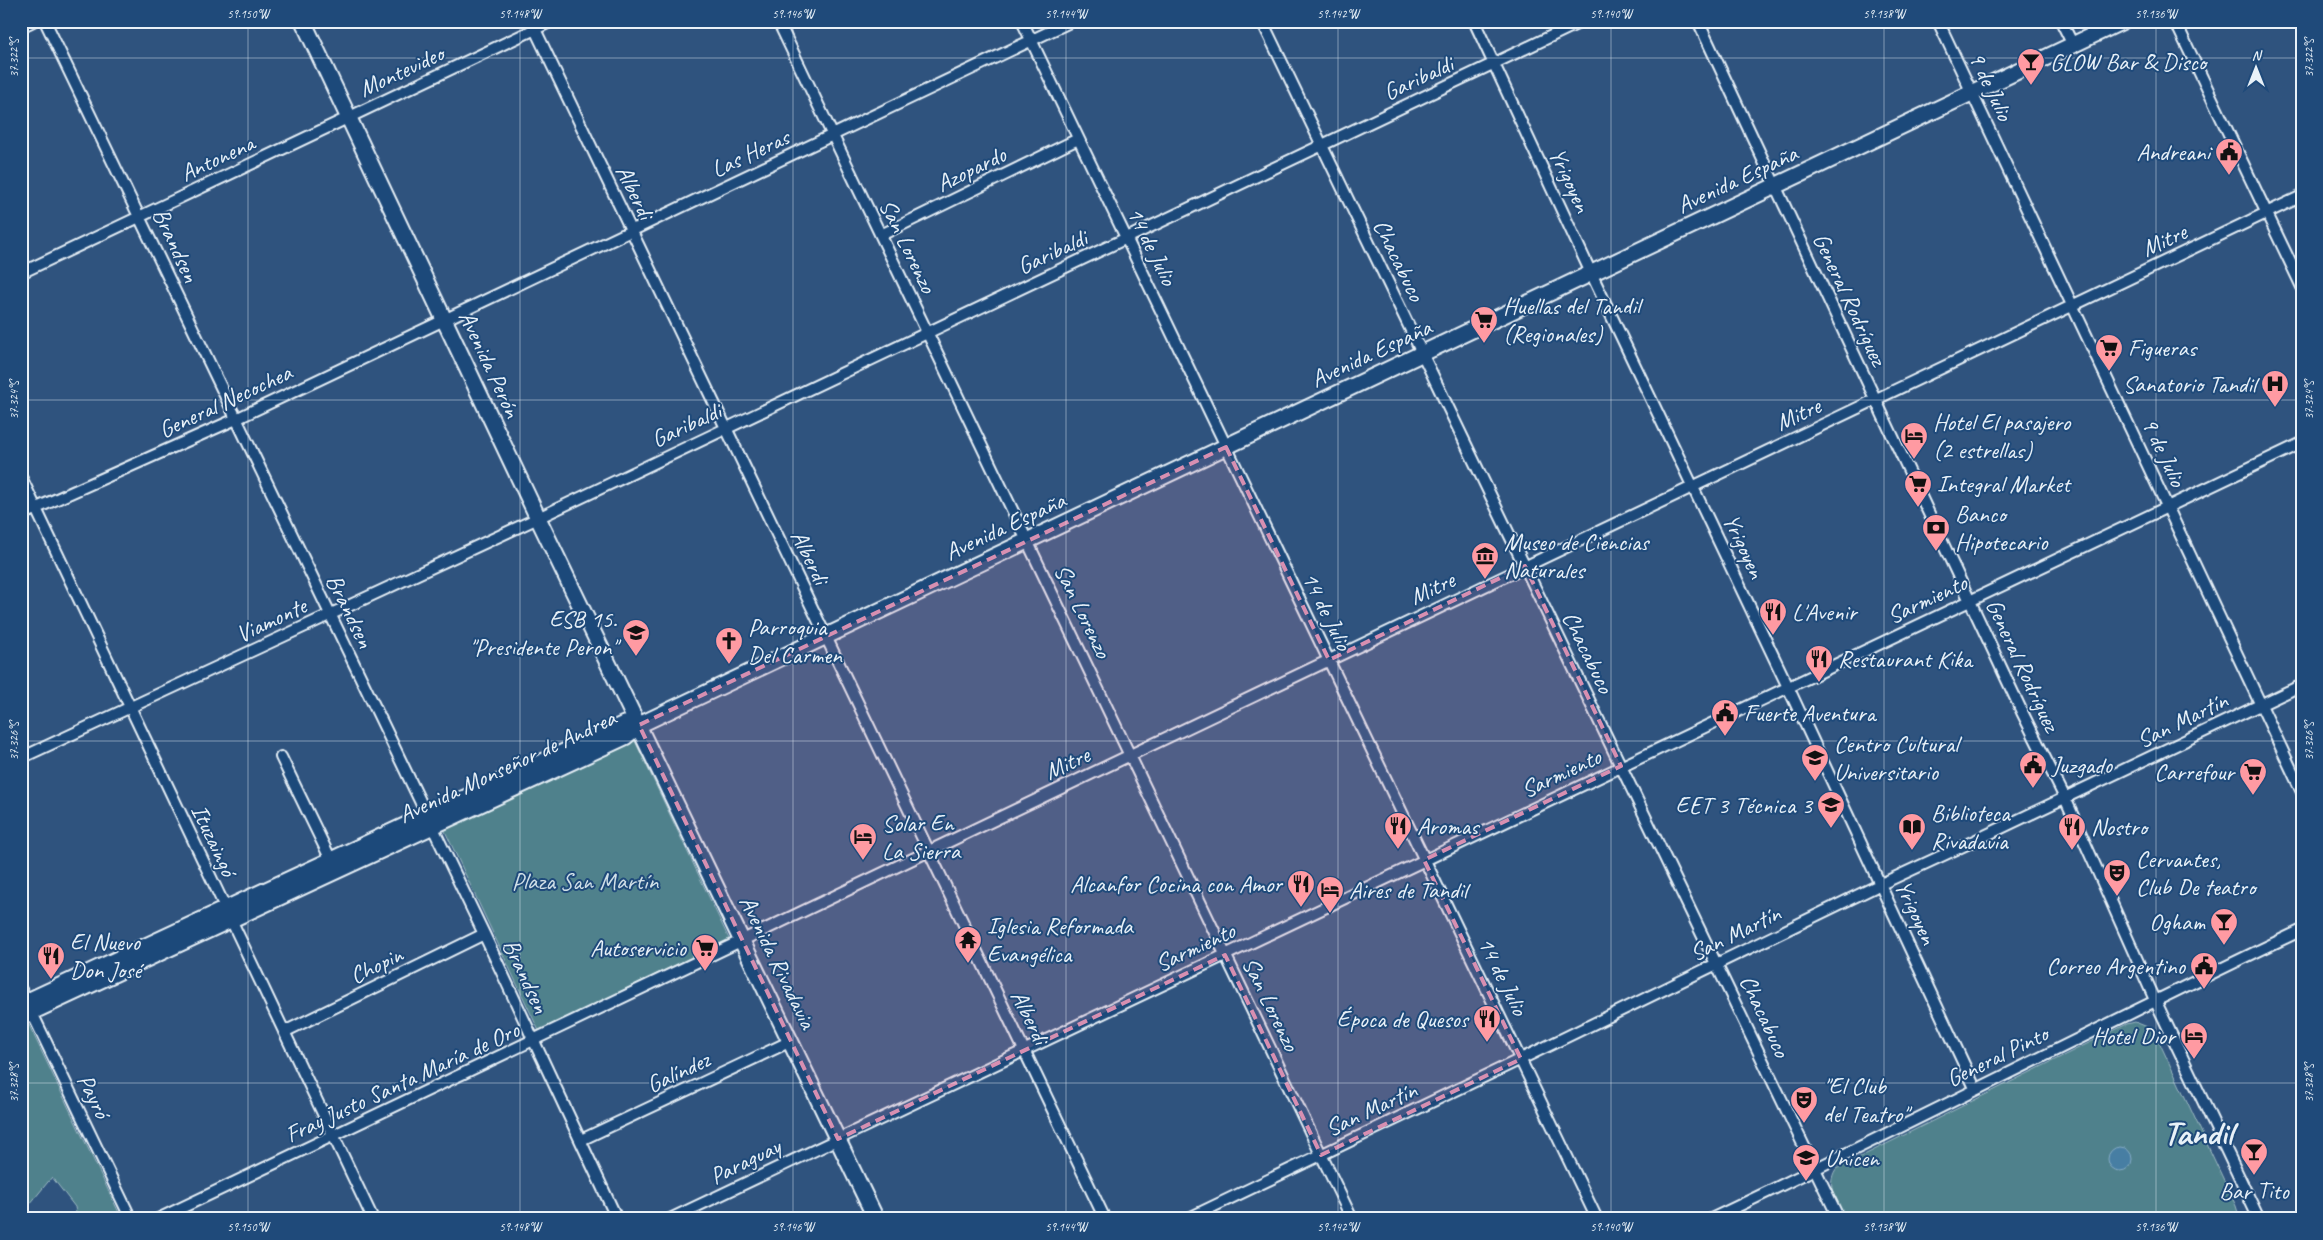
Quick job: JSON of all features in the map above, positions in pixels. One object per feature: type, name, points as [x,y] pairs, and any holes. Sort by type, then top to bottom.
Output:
[{"type":"main road","name":"Avenida Perón","points":[[303,21],[538,518],[639,725]]},
{"type":"main road","name":"Avenida España","points":[[639,725],[2123,21]]},
{"type":"main road","name":"Avenida Monseñor de Andrea","points":[[24,1005],[228,915],[429,821],[624,724],[639,725]]},
{"type":"main road","name":"Avenida Rivadavia","points":[[639,725],[876,1219]]},
{"type":"main road","name":"Avenida Monseñor de Andrea","points":[[228,915],[330,860],[429,821]]},
{"type":"street","points":[[21,27],[33,21]]},
{"type":"street","name":"Brandsen","points":[[45,21],[535,1040],[617,1219]]},
{"type":"street","name":"Montevideo","points":[[348,118],[533,25],[552,21]]},
{"type":"street","name":"San Lorenzo","points":[[778,21],[1352,1219]]},
{"type":"street","name":"14 de Julio","points":[[1022,21],[1597,1219]]},
{"type":"street","name":"Las Heras","points":[[445,321],[1072,21]]},
{"type":"street","name":"Chacabuco","points":[[1262,21],[1718,964],[1839,1219]]},
{"type":"street","name":"Yrigoyen","points":[[1474,21],[1590,273],[1694,486],[1975,1088]]},
{"type":"street","name":"Garibaldi","points":[[538,518],[1583,21]]},
{"type":"street","name":"General Rodríguez","points":[[1698,21],[2065,798],[2155,1000],[2259,1219]]},
{"type":"street","name":"9 de Julio","points":[[1938,21],[2302,792]]},
{"type":"street","points":[[2061,21],[2073,45]]},
{"type":"street","points":[[2176,21],[2302,287]]},
{"type":"street","name":"Alberdi","points":[[533,25],[1106,1219]]},
{"type":"street","name":"Antonena","points":[[21,273],[348,118]]},
{"type":"street","name":"Azopardo","points":[[881,235],[1078,139]]},
{"type":"street","name":"Mitre","points":[[742,939],[2302,196]]},
{"type":"street","name":"General Necochea","points":[[21,515],[236,420],[445,321]]},
{"type":"street","name":"Sarmiento","points":[[838,1139],[2302,443]]},
{"type":"street","name":"Ituzaingó","points":[[21,477],[373,1219]]},
{"type":"street","name":"Viamonte","points":[[21,758],[538,518]]},
{"type":"street","name":"San Martín","points":[[1187,1219],[1521,1060],[1880,884],[2302,685]]},
{"type":"street","points":[[281,758],[330,860]]},
{"type":"street","name":"General Pinto","points":[[1711,1219],[1816,1169],[1975,1088],[2302,930]]},
{"type":"street","name":"Chopin","points":[[284,1032],[484,934]]},
{"type":"street","name":"Fray Justo Santa María de Oro","points":[[158,1219],[535,1040],[742,939]]},
{"type":"street","name":"Payró","points":[[24,1005],[131,1219]]},
{"type":"street","name":"Galíndez","points":[[581,1140],[791,1041]]},
{"type":"street","name":"Paraguay","points":[[670,1219],[838,1139]]},
{"type":"highlighted area","points":[[1226,447],[1329,660],[1525,566],[1621,766],[1424,860],[1521,1059],[1321,1155],[1225,955],[838,1139],[639,725]]},
{"type":"green space","name":"Plaza San Martín","points":[[634,739],[729,939],[539,1031],[444,829]]},
{"type":"green space","points":[[27,1021],[122,1219],[77,1219],[75,1207],[52,1177],[21,1215],[21,1024]]},
{"type":"green space","points":[[2135,1022],[2150,1028],[2155,1033],[2236,1206],[2240,1219],[1845,1219],[1833,1194],[1832,1182],[1836,1169],[2127,1024]]},
{"type":"water","points":[[2120,1147],[2129,1150],[2132,1159],[2129,1168],[2120,1171],[2111,1168],[2108,1159],[2111,1150]]},
{"type":"place","name":"GLOW Bar & Disco","points":[[2031,86]]},
{"type":"place","name":"Andreani","points":[[2229,176]]},
{"type":"place","name":"Huellas del Tandil (Regionales)","points":[[1484,344]]},
{"type":"place","name":"Figueras","points":[[2109,372]]},
{"type":"place","name":"Sanatorio Tandil","points":[[2275,408]]},
{"type":"place","name":"Hotel El pasajero (2 estrellas)","points":[[1914,460]]},
{"type":"place","name":"Integral Market","points":[[1918,508]]},
{"type":"place","name":"Banco Hipotecario","points":[[1936,552]]},
{"type":"place","name":"Museo de Ciencias Naturales","points":[[1485,580]]},
{"type":"place","name":"L'Avenir","points":[[1773,636]]},
{"type":"place","name":"ESB 15. \"Presidente Peron\"","points":[[636,657]]},
{"type":"place","name":"Parroquia Del Carmen","points":[[729,665]]},
{"type":"place","name":"Restaurant Kika","points":[[1819,683]]},
{"type":"place","name":"Fuerte Aventura","points":[[1725,737]]},
{"type":"place","name":"Centro Cultural Universitario","points":[[1815,782]]},
{"type":"place","name":"Juzgado","points":[[2033,789]]},
{"type":"place","name":"Carrefour","points":[[2253,796]]},
{"type":"place","name":"EET 3 Técnica 3","points":[[1831,829]]},
{"type":"place","name":"Aromas","points":[[1398,850]]},
{"type":"place","name":"Biblioteca Rivadavia","points":[[1912,851]]},
{"type":"place","name":"Nostro","points":[[2072,851]]},
{"type":"place","name":"Solar En La Sierra","points":[[863,861]]},
{"type":"place","name":"Cervantes, Club De teatro","points":[[2117,897]]},
{"type":"place","name":"Alcanfor Cocina con Amor","points":[[1301,908]]},
{"type":"place","name":"Aires de Tandil","points":[[1330,914]]},
{"type":"place","name":"Ogham","points":[[2224,946]]},
{"type":"place","name":"Iglesia Reformada Evangélica","points":[[968,964]]},
{"type":"place","name":"Autoservicio","points":[[705,972]]},
{"type":"place","name":"El Nuevo Don José","points":[[51,980]]},
{"type":"place","name":"Correo Argentino","points":[[2204,990]]},
{"type":"place","name":"Época de Quesos","points":[[1487,1043]]},
{"type":"place","name":"Hotel Dior","points":[[2194,1060]]},
{"type":"place","name":"\"El Club del Teatro\"","points":[[1804,1124]]},
{"type":"place","name":"Bar Tito","points":[[2254,1176]]},
{"type":"place","name":"Unicen","points":[[1806,1182]]},
{"type":"district","name":"Tandil","points":[[2198,1132]]}]
